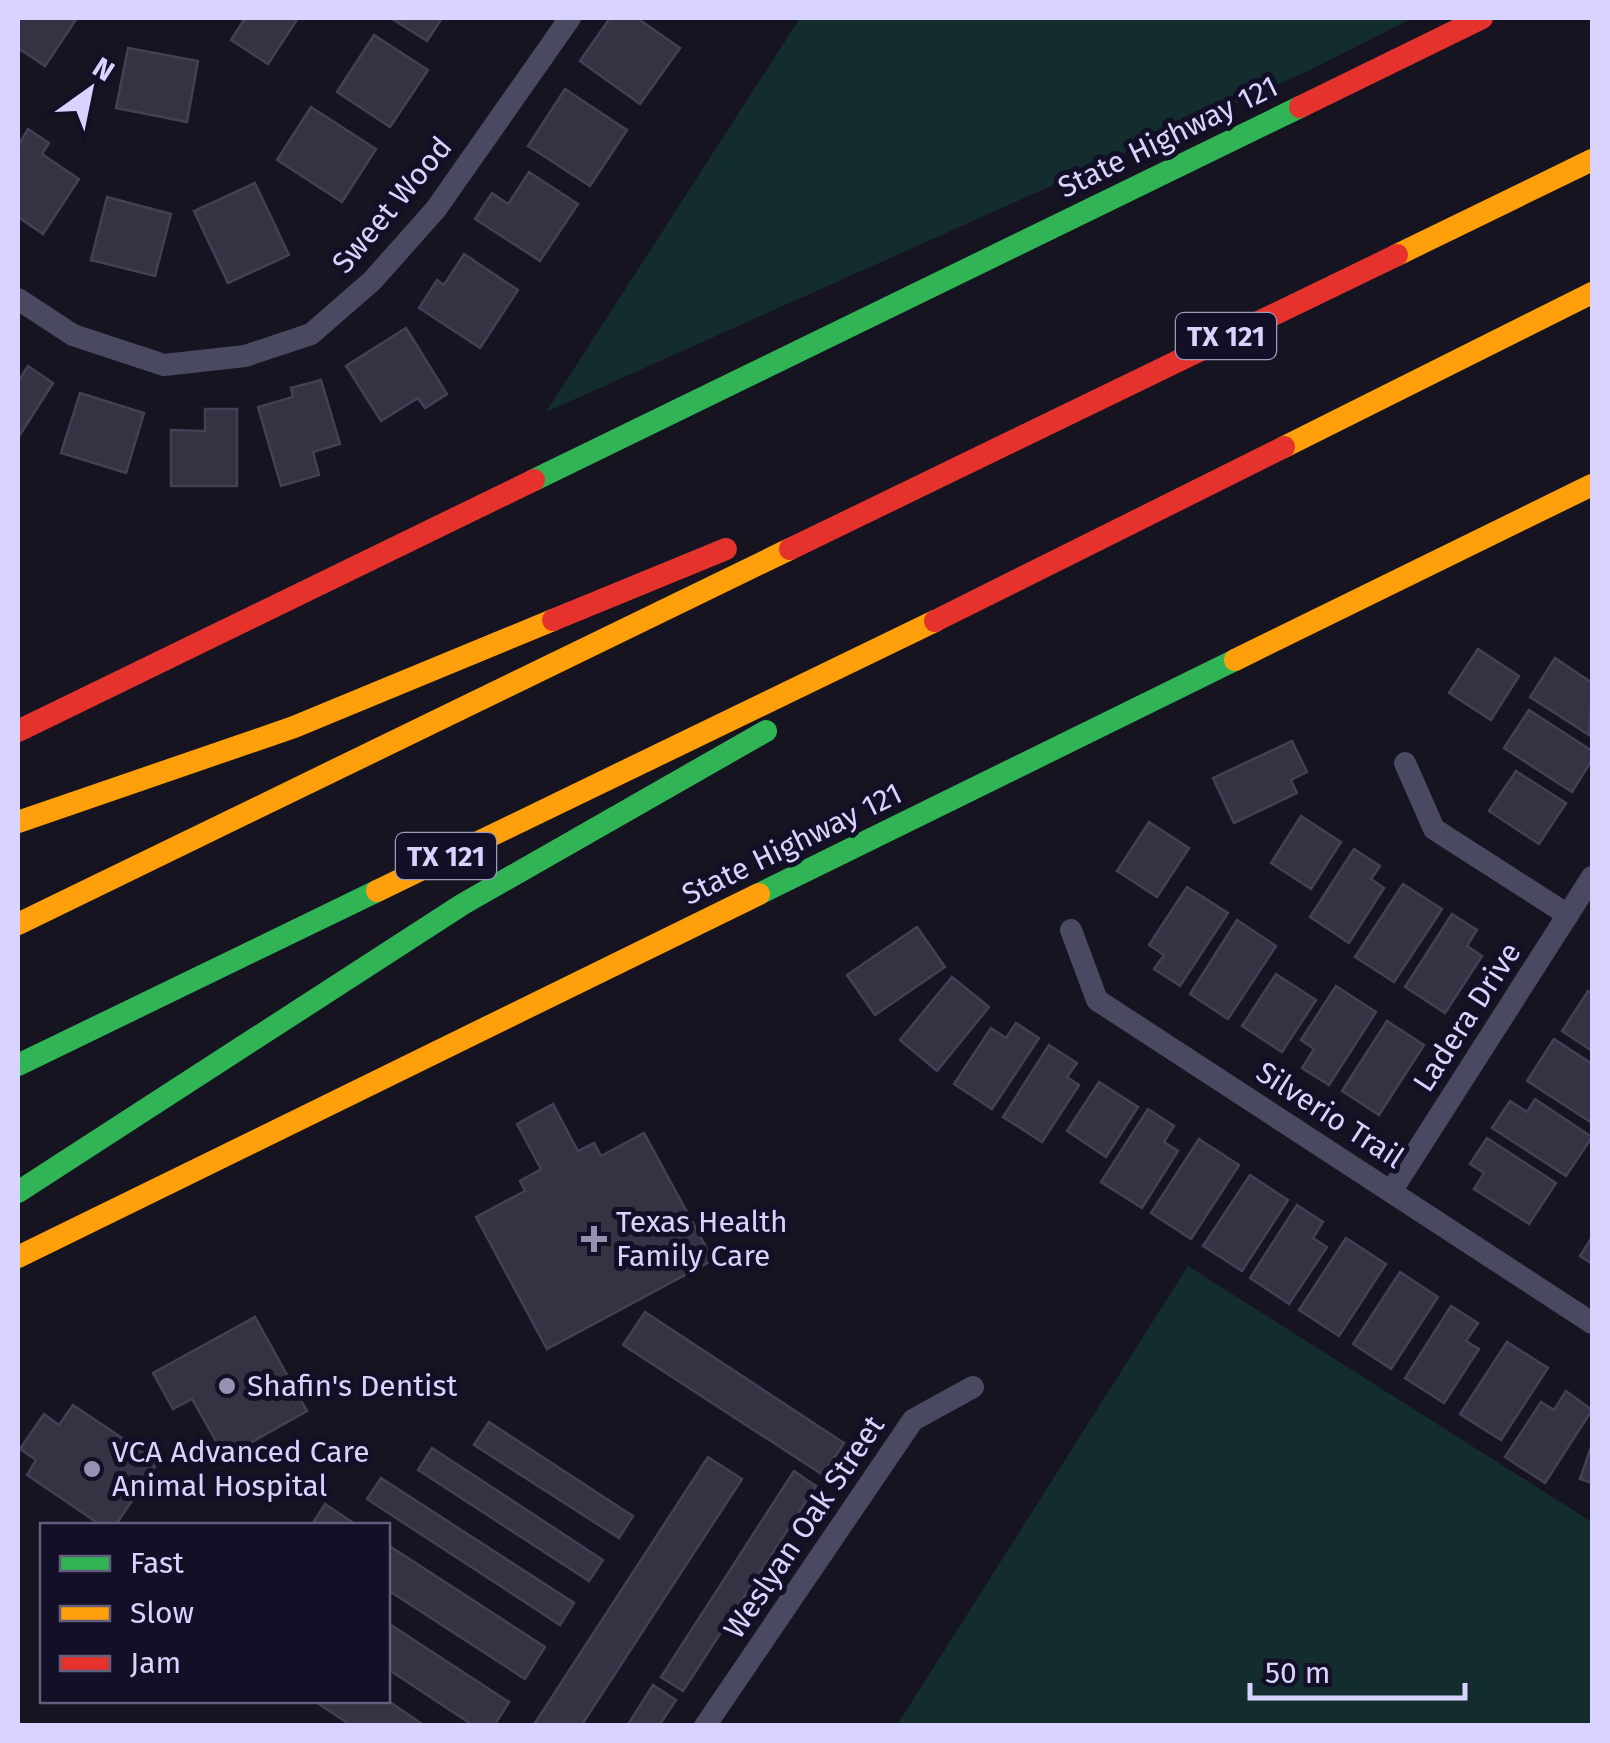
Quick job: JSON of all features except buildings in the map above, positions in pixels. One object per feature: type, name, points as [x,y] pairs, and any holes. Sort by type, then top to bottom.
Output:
[{"type":"main road","name":"State Highway 121","points":[[18,732],[1482,18]]},
{"type":"main road","name":"TX 121","points":[[18,924],[1592,160]]},
{"type":"main road","name":"TX 121","points":[[18,1065],[876,650],[1592,294]]},
{"type":"main road","name":"State Highway 121","points":[[18,1257],[1592,484]]},
{"type":"main road","points":[[18,822],[294,726],[762,536],[860,513]]},
{"type":"main road","points":[[18,1192],[463,904],[789,718],[876,650]]},
{"type":"street","name":"Sweet Wood","points":[[18,299],[73,335],[164,364],[245,356],[312,334],[372,282],[436,209],[570,18]]},
{"type":"street","points":[[1405,763],[1434,828],[1568,915]]},
{"type":"street","name":"Ladera Drive","points":[[1392,1190],[1592,877]]},
{"type":"street","name":"Silverio Trail","points":[[1071,930],[1098,1000],[1592,1323]]},
{"type":"street","name":"Weslyan Oak Street","points":[[705,1726],[913,1420],[973,1386]]},
{"type":"green space","points":[[800,18],[1413,18],[1308,71],[546,412]]},
{"type":"green space","points":[[1188,1266],[1592,1522],[1592,1725],[897,1725]]},
{"type":"traffic: fast","points":[[534,480],[1300,107]]},
{"type":"traffic: fast","points":[[759,894],[1235,660]]},
{"type":"traffic: fast","points":[[18,1192],[463,904],[766,731]]},
{"type":"traffic: fast","points":[[18,1065],[377,891]]},
{"type":"traffic: slow","points":[[1397,255],[1592,160]]},
{"type":"traffic: slow","points":[[1284,447],[1592,293]]},
{"type":"traffic: slow","points":[[1235,660],[1592,485]]},
{"type":"traffic: slow","points":[[18,924],[790,549]]},
{"type":"traffic: slow","points":[[18,822],[294,727],[553,620]]},
{"type":"traffic: slow","points":[[377,891],[935,621]]},
{"type":"traffic: slow","points":[[18,1257],[759,894]]},
{"type":"traffic: jam","points":[[1300,107],[1482,18]]},
{"type":"traffic: jam","points":[[790,549],[1397,255]]},
{"type":"traffic: jam","points":[[935,621],[1284,447]]},
{"type":"traffic: jam","points":[[18,731],[534,480]]},
{"type":"traffic: jam","points":[[553,620],[726,549]]},
{"type":"place","name":"Texas Health Family Care","points":[[594,1239]]},
{"type":"place","name":"Shafin's Dentist","points":[[227,1386]]},
{"type":"place","name":"VCA Advanced Care Animal Hospital","points":[[92,1469]]}]
